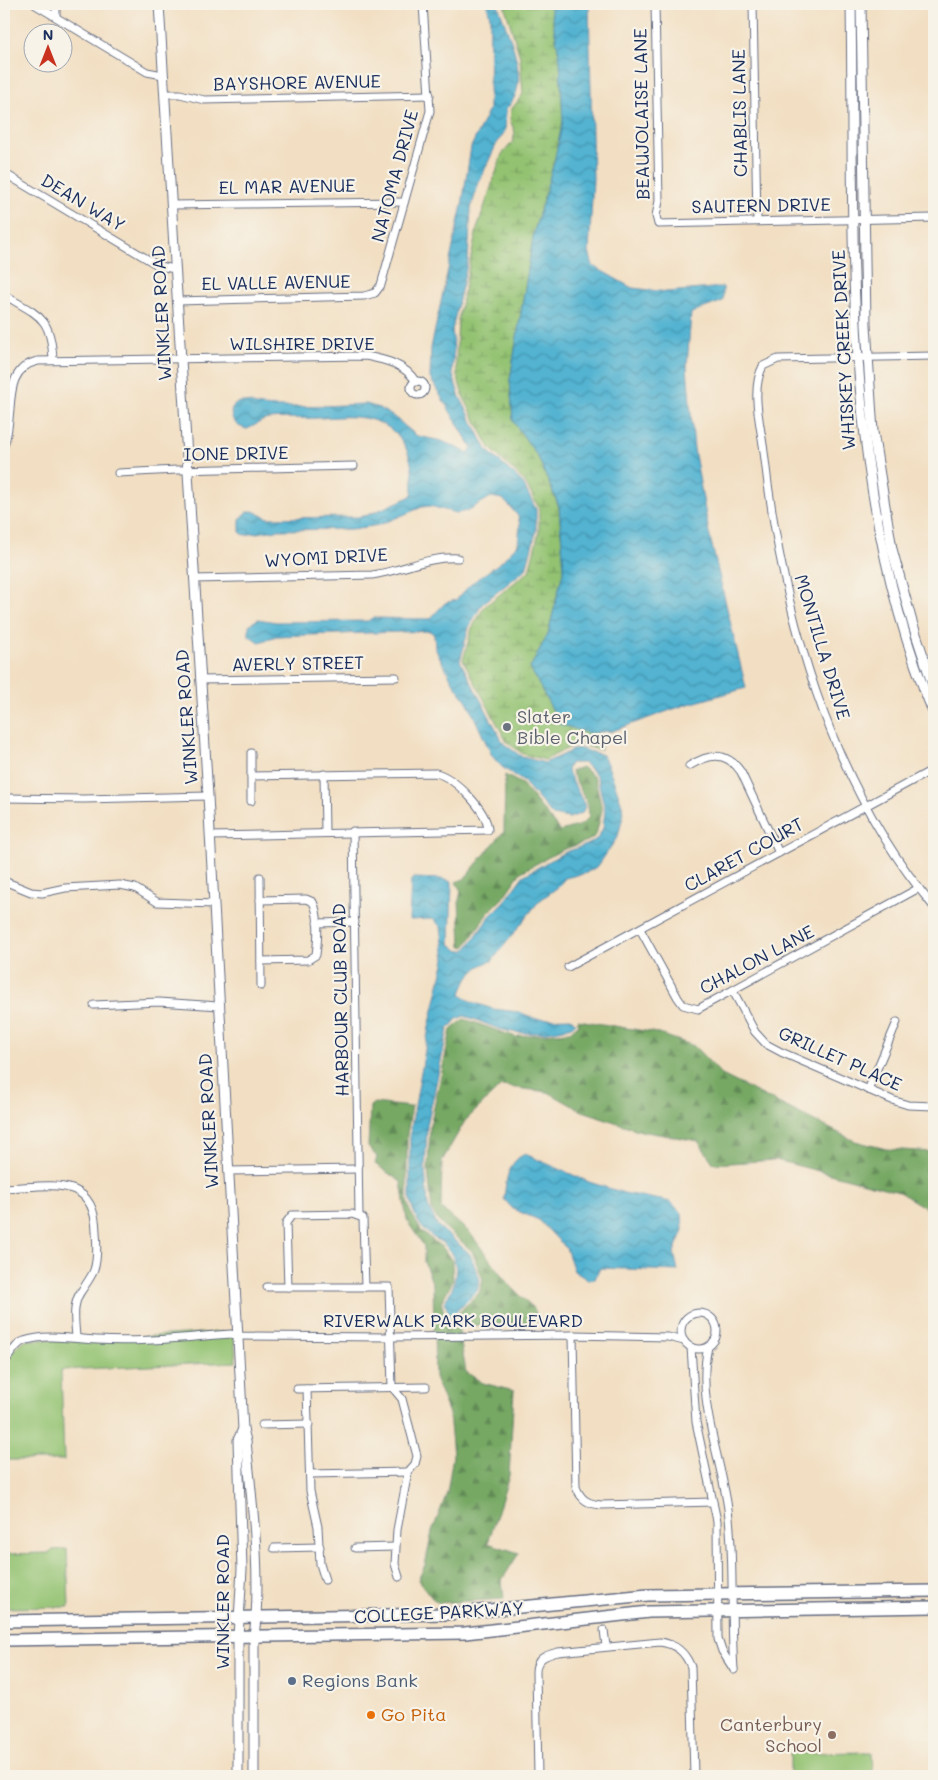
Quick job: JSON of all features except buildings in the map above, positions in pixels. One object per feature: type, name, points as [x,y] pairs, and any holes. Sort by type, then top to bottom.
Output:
[{"type":"main road","name":"COLLEGE PARKWAY","points":[[4,1621],[477,1613],[648,1596],[934,1591]]},
{"type":"main road","name":"COLLEGE PARKWAY","points":[[4,1640],[465,1632],[510,1629],[621,1614],[732,1610],[934,1607]]},
{"type":"main road","points":[[90,1620],[91,1639]]},
{"type":"street","points":[[34,4],[147,72],[164,75]]},
{"type":"street","points":[[56,4],[56,17]]},
{"type":"street","name":"WINKLER ROAD","points":[[159,4],[208,796],[242,1429],[246,1441],[252,1500],[257,1617],[254,1637],[254,1776]]},
{"type":"street","name":"NATOMA DRIVE","points":[[376,293],[381,285],[428,119],[430,95],[423,4]]},
{"type":"street","name":"BEAUJOLAISE LANE","points":[[655,4],[658,200],[656,216],[658,224]]},
{"type":"street","name":"CHABLIS LANE","points":[[753,4],[757,221]]},
{"type":"street","name":"WHISKEY CREEK DRIVE","points":[[851,4],[857,357],[866,459],[880,539],[901,622],[934,714]]},
{"type":"street","name":"WHISKEY CREEK DRIVE","points":[[861,4],[867,358],[873,432],[891,541],[912,622],[934,689]]},
{"type":"street","name":"BAYSHORE AVENUE","points":[[165,94],[180,94],[204,100],[430,95]]},
{"type":"street","name":"DEAN WAY","points":[[4,173],[158,266],[175,269]]},
{"type":"street","name":"EL MAR AVENUE","points":[[172,205],[404,202]]},
{"type":"street","name":"SAUTERN DRIVE","points":[[658,224],[934,218]]},
{"type":"street","name":"EL VALLE AVENUE","points":[[177,300],[364,296],[376,293]]},
{"type":"street","points":[[4,295],[35,314],[47,325],[52,340],[53,360]]},
{"type":"street","name":"WILSHIRE DRIVE","points":[[4,446],[7,427],[6,392],[10,377],[22,365],[29,362],[53,360],[366,356],[396,364],[411,374],[416,382]]},
{"type":"street","points":[[857,357],[934,356]]},
{"type":"street","name":"MONTILLA DRIVE","points":[[857,357],[778,359],[770,361],[761,370],[758,390],[765,466],[788,590],[803,645],[827,719],[866,806],[919,888],[934,907]]},
{"type":"street","name":"IONE DRIVE","points":[[118,474],[188,470],[354,466]]},
{"type":"street","name":"WYOMI DRIVE","points":[[194,579],[372,575],[390,572],[430,559],[458,558]]},
{"type":"street","name":"AVERLY STREET","points":[[200,680],[396,677]]},
{"type":"street","points":[[251,753],[251,801]]},
{"type":"street","points":[[689,766],[712,756],[724,757],[734,763],[741,772],[779,853]]},
{"type":"street","name":"CLARET COURT","points":[[568,967],[934,769]]},
{"type":"street","points":[[210,836],[325,832],[488,830],[488,821],[481,809],[443,775],[428,773],[251,776]]},
{"type":"street","points":[[324,774],[325,832]]},
{"type":"street","points":[[4,798],[84,799],[208,796]]},
{"type":"street","name":"HARBOUR CLUB ROAD","points":[[354,832],[359,1215],[363,1218],[365,1287]]},
{"type":"street","points":[[260,877],[261,986]]},
{"type":"street","points":[[4,881],[31,892],[42,893],[65,888],[120,885],[135,888],[158,902],[214,904]]},
{"type":"street","name":"CHALON LANE","points":[[640,929],[683,1005],[698,1009],[919,888]]},
{"type":"street","points":[[260,900],[306,899],[313,902],[316,908],[317,923],[316,955],[308,960],[261,960]]},
{"type":"street","points":[[317,923],[355,922]]},
{"type":"street","name":"GRILLET PLACE","points":[[733,991],[755,1032],[766,1044],[900,1103],[934,1106]]},
{"type":"street","points":[[94,1005],[159,1002],[219,1006]]},
{"type":"street","points":[[868,1090],[897,1022]]},
{"type":"street","points":[[228,1171],[358,1169]]},
{"type":"street","points":[[4,1188],[71,1188],[84,1194],[92,1203],[96,1214],[96,1262],[94,1272],[79,1294],[75,1306],[76,1338]]},
{"type":"street","points":[[288,1287],[286,1223],[288,1218],[292,1215],[359,1215]]},
{"type":"street","points":[[267,1287],[390,1286],[392,1387],[402,1398],[416,1448],[415,1464],[408,1472],[395,1547],[395,1564],[399,1577]]},
{"type":"street","points":[[691,1347],[696,1422],[718,1530],[718,1639],[722,1651],[734,1670],[728,1509],[708,1408],[706,1356],[708,1347],[718,1334],[717,1326],[710,1316],[700,1312],[692,1314],[684,1321],[681,1329],[684,1341],[691,1347],[708,1347]]},
{"type":"street","points":[[668,1337],[681,1329]]},
{"type":"street","name":"RIVERWALK PARK BOULEVARD","points":[[4,1363],[21,1342],[39,1337],[97,1340],[173,1339],[231,1334],[238,1336],[391,1338],[573,1334],[668,1337],[684,1341]]},
{"type":"street","points":[[573,1334],[576,1487],[579,1495],[584,1501],[602,1505],[713,1502]]},
{"type":"street","points":[[297,1389],[426,1387]]},
{"type":"street","points":[[307,1389],[311,1500],[318,1526],[321,1572],[325,1580]]},
{"type":"street","points":[[262,1425],[309,1424]]},
{"type":"street","name":"WINKLER ROAD","points":[[238,1776],[238,1637],[242,1570],[238,1440],[242,1429]]},
{"type":"street","points":[[310,1474],[408,1472]]},
{"type":"street","points":[[274,1548],[320,1547]]},
{"type":"street","points":[[355,1548],[395,1547]]},
{"type":"street","points":[[604,1630],[606,1646]]},
{"type":"street","points":[[538,1776],[536,1672],[538,1661],[550,1654],[644,1642],[667,1643],[675,1646],[688,1659],[692,1676],[694,1776]]},
{"type":"green space","points":[[504,4],[550,4],[560,60],[563,121],[554,162],[534,232],[510,380],[513,420],[538,457],[559,507],[564,568],[548,634],[530,668],[587,733],[596,732],[601,741],[601,750],[576,744],[545,760],[523,754],[507,742],[463,660],[472,628],[484,607],[529,571],[539,532],[539,508],[524,481],[490,448],[463,396],[457,375],[456,363],[458,319],[477,229],[502,154],[513,142],[515,132],[510,120],[511,110],[523,94],[520,57]]},
{"type":"green space","points":[[582,767],[595,778],[602,810],[596,835],[588,841],[562,850],[521,872],[502,899],[487,914],[465,947],[461,947],[459,900],[461,891],[456,882],[464,879],[504,831],[505,775],[522,784],[560,831],[581,825],[589,817],[588,805],[571,771]]},
{"type":"green space","points":[[464,1019],[519,1038],[518,1036],[570,1032],[578,1025],[578,1020],[657,1033],[694,1046],[722,1075],[855,1141],[886,1149],[934,1152],[934,1213],[899,1192],[776,1160],[714,1164],[698,1141],[641,1131],[580,1110],[548,1092],[501,1086],[465,1121],[442,1161],[441,1208],[470,1233],[506,1281],[534,1309],[540,1322],[458,1326],[466,1372],[483,1383],[514,1391],[509,1476],[488,1543],[519,1553],[502,1580],[504,1599],[439,1603],[432,1598],[418,1580],[425,1565],[432,1532],[447,1493],[453,1455],[449,1414],[435,1378],[433,1285],[424,1262],[424,1246],[407,1221],[401,1182],[375,1164],[377,1157],[368,1147],[370,1106],[374,1103],[411,1107],[412,1105],[407,1134],[407,1201],[410,1211],[422,1232],[443,1248],[452,1261],[453,1281],[441,1302],[445,1315],[451,1320],[479,1293],[483,1280],[472,1251],[440,1223],[432,1211],[428,1170],[430,1126],[451,1030]]},
{"type":"green space","points":[[234,1331],[236,1362],[61,1370],[64,1460],[4,1460],[4,1358],[25,1340],[101,1339]]},
{"type":"green space","points":[[67,1549],[69,1607],[4,1608],[4,1554],[49,1553],[52,1550]]},
{"type":"green space","points":[[872,1752],[873,1776],[790,1776],[790,1753]]},
{"type":"water","points":[[487,4],[498,4],[516,58],[518,85],[514,98],[506,109],[505,131],[496,145],[479,182],[471,208],[468,260],[452,330],[454,349],[452,372],[459,395],[487,450],[522,482],[536,509],[536,532],[526,569],[482,604],[469,627],[460,661],[504,744],[522,757],[545,763],[577,748],[603,755],[622,805],[623,816],[618,836],[598,866],[586,873],[565,878],[558,887],[539,901],[492,961],[481,965],[472,973],[465,983],[461,994],[472,1002],[493,1009],[519,1012],[536,1019],[571,1018],[576,1023],[553,1031],[524,1033],[502,1030],[464,1016],[457,1019],[448,1029],[427,1125],[425,1170],[428,1206],[437,1225],[470,1254],[480,1280],[477,1291],[451,1317],[444,1302],[455,1281],[456,1266],[454,1259],[445,1245],[425,1231],[419,1223],[410,1200],[410,1134],[429,1027],[445,959],[441,927],[433,919],[409,920],[411,880],[414,878],[441,879],[452,882],[450,944],[459,951],[466,950],[490,916],[504,902],[523,876],[563,853],[589,844],[598,838],[603,828],[605,810],[597,776],[584,763],[570,763],[567,770],[585,806],[582,813],[569,818],[552,815],[524,782],[502,767],[492,756],[467,701],[454,684],[435,648],[434,635],[430,631],[276,636],[260,642],[249,636],[249,625],[258,619],[276,622],[368,621],[372,618],[430,619],[445,603],[456,600],[472,583],[501,562],[518,544],[520,525],[518,516],[503,499],[491,497],[467,511],[456,513],[430,506],[422,507],[379,525],[353,529],[276,530],[244,535],[240,532],[240,520],[246,512],[253,511],[268,518],[358,517],[368,515],[412,495],[412,466],[403,442],[395,432],[371,420],[355,417],[275,419],[264,420],[247,429],[240,427],[231,414],[234,406],[242,402],[261,406],[287,407],[366,404],[379,408],[394,417],[417,436],[442,441],[468,453],[472,448],[430,378],[431,348],[462,205],[471,147],[489,109],[490,17]]},
{"type":"water","points":[[550,4],[589,4],[593,179],[589,252],[593,266],[632,288],[668,292],[723,287],[723,301],[691,313],[687,367],[694,449],[709,533],[746,688],[685,705],[612,731],[587,733],[560,724],[530,668],[548,634],[564,568],[559,506],[538,457],[513,421],[510,380],[534,232],[554,162],[563,121],[560,60]]},
{"type":"water","points":[[525,1154],[589,1182],[624,1193],[671,1202],[682,1214],[683,1230],[674,1252],[678,1271],[600,1268],[595,1279],[588,1280],[574,1271],[566,1248],[539,1220],[513,1209],[504,1199],[511,1167],[514,1162]]},
{"type":"place","name":"Slater Bible Chapel","points":[[507,727]]},
{"type":"place","name":"Regions Bank","points":[[292,1681]]},
{"type":"place","name":"Go Pita","points":[[371,1715]]},
{"type":"place","name":"Canterbury School","points":[[832,1735]]}]
